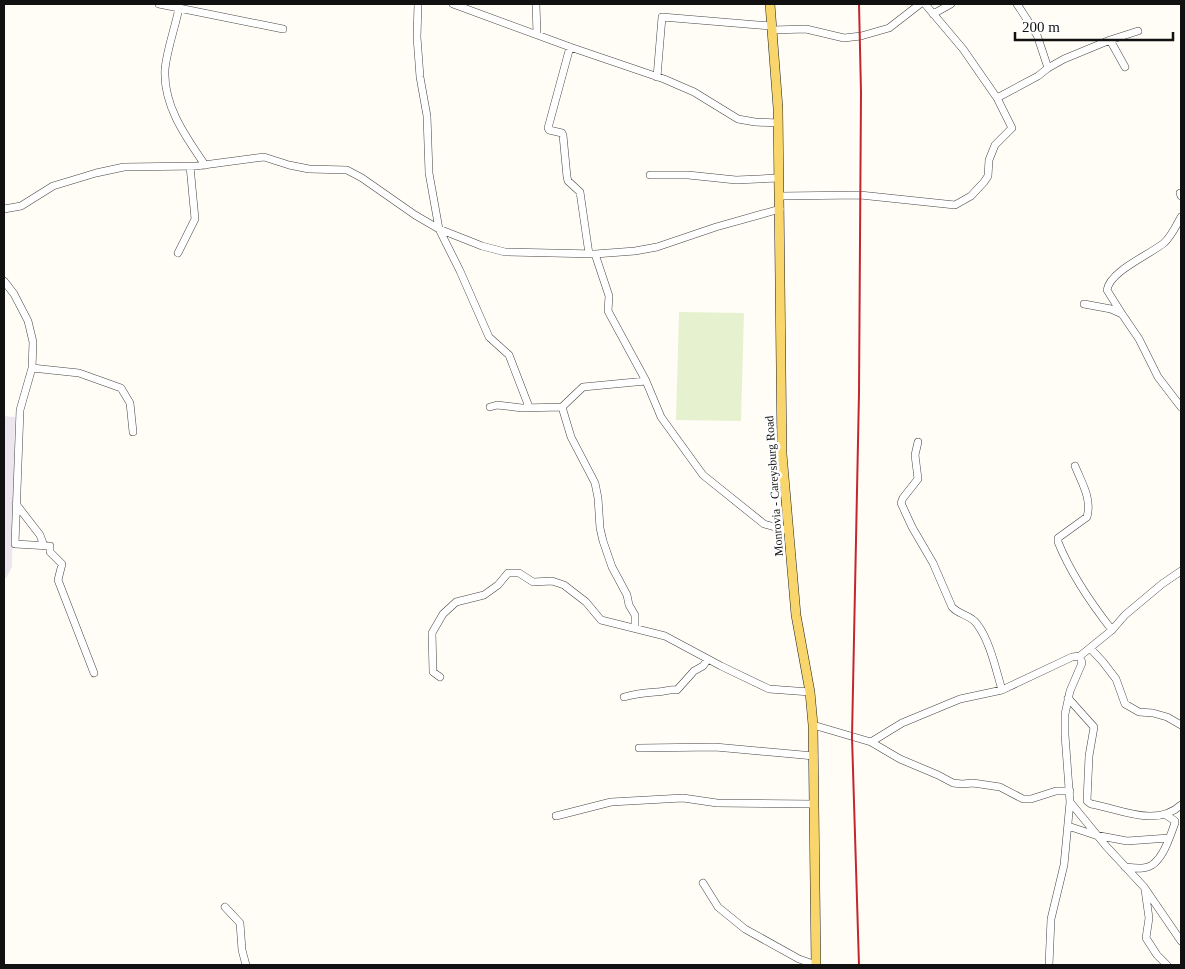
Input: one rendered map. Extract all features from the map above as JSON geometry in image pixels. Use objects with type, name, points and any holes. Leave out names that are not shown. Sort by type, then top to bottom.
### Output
[{"type":"main road","name":"Monrovia - Careysburg Road","points":[[770,4],[778,91],[782,454],[796,615],[810,692],[813,724],[816,965]]},
{"type":"street","points":[[159,4],[283,29]]},
{"type":"street","points":[[418,4],[417,37],[420,77],[427,116],[429,173],[439,229],[489,337],[509,354],[529,407]]},
{"type":"street","points":[[453,4],[538,34],[570,48],[657,77],[694,92],[738,119],[778,123]]},
{"type":"street","points":[[536,4],[538,34]]},
{"type":"street","points":[[657,77],[662,17],[772,28],[806,29],[844,38],[861,36],[889,28],[920,4]]},
{"type":"street","points":[[780,196],[860,195],[955,205],[970,196],[984,182],[988,176],[989,160],[995,145],[1012,128],[997,98],[963,49],[925,4]]},
{"type":"street","points":[[933,14],[951,4]]},
{"type":"street","points":[[1017,4],[1038,35],[1048,68]]},
{"type":"street","points":[[179,8],[166,67],[167,95],[180,127],[205,164]]},
{"type":"street","points":[[997,98],[1064,60],[1110,40],[1138,31]]},
{"type":"street","points":[[1110,40],[1125,67]]},
{"type":"street","points":[[570,48],[548,128],[563,135],[568,181],[580,192],[592,254],[609,296],[608,310],[646,381],[661,417],[703,475],[764,524],[789,531]]},
{"type":"street","points":[[4,209],[21,206],[53,186],[124,167],[190,166],[264,157],[309,169],[347,170],[439,229],[482,246],[505,252],[592,254],[635,252],[780,209]]},
{"type":"street","points":[[178,253],[195,219],[190,166]]},
{"type":"street","points":[[650,175],[688,175],[736,180],[778,178]]},
{"type":"street","points":[[1181,217],[1165,242],[1126,268],[1108,285],[1107,290],[1139,339],[1158,377],[1181,407]]},
{"type":"street","points":[[4,281],[14,294],[28,321],[33,342],[32,368],[20,410],[15,544],[50,546],[50,552],[62,564],[58,580],[94,673]]},
{"type":"street","points":[[1084,304],[1111,308],[1122,314]]},
{"type":"street","points":[[32,368],[79,373],[121,388],[130,403],[133,432]]},
{"type":"street","points":[[490,407],[497,405],[562,407],[583,387],[646,381]]},
{"type":"street","points":[[562,407],[571,437],[595,483],[603,541],[612,567],[635,615],[635,628]]},
{"type":"street","points":[[918,442],[915,455],[918,479],[903,498],[901,504],[933,563],[952,607],[965,614],[979,626],[989,649],[1002,690]]},
{"type":"street","points":[[1075,466],[1087,495],[1087,517],[1058,538],[1058,542],[1074,577],[1090,602],[1112,630]]},
{"type":"street","points":[[16,504],[40,535],[44,546]]},
{"type":"street","points":[[871,742],[902,723],[960,699],[1002,690],[1072,657],[1080,656],[1112,630],[1132,609],[1181,571]]},
{"type":"street","points":[[440,678],[434,672],[432,633],[443,614],[456,602],[484,595],[498,585],[508,573],[519,573],[534,582],[552,581],[564,585],[586,602],[601,620],[665,636],[738,675],[770,689],[810,692]]},
{"type":"street","points":[[1090,648],[1116,679],[1125,704],[1139,712],[1167,717],[1181,725]]},
{"type":"street","points":[[1049,965],[1051,919],[1064,866],[1070,802],[1065,735],[1068,698],[1082,663],[1080,656]]},
{"type":"street","points":[[624,697],[641,692],[677,690],[694,671],[703,666],[708,658]]},
{"type":"street","points":[[1068,698],[1094,727],[1087,801],[1091,804],[1147,817],[1166,815],[1181,805]]},
{"type":"street","points":[[813,724],[871,742],[900,759],[954,783],[973,783],[1000,788],[1023,799],[1031,799],[1056,791],[1070,791]]},
{"type":"street","points":[[638,748],[716,747],[814,756]]},
{"type":"street","points":[[556,816],[611,802],[683,798],[717,803],[814,804]]},
{"type":"street","points":[[1070,802],[1096,835],[1144,887],[1180,937]]},
{"type":"street","points":[[1125,867],[1139,868],[1151,866],[1162,852],[1175,821],[1166,815]]},
{"type":"street","points":[[1068,826],[1096,835],[1127,841],[1169,838]]},
{"type":"street","points":[[704,883],[718,907],[745,929],[799,959],[816,965]]},
{"type":"street","points":[[1144,887],[1149,918],[1146,938],[1167,965]]},
{"type":"street","points":[[225,906],[240,923],[242,950],[246,965]]},
{"type":"shaded area","points":[[4,416],[15,417],[12,567],[6,578],[4,577]]},
{"type":"green space","points":[[679,312],[744,313],[741,421],[676,420]]},
{"type":"railway","points":[[859,4],[861,92],[859,393],[852,737],[859,965]]}]
